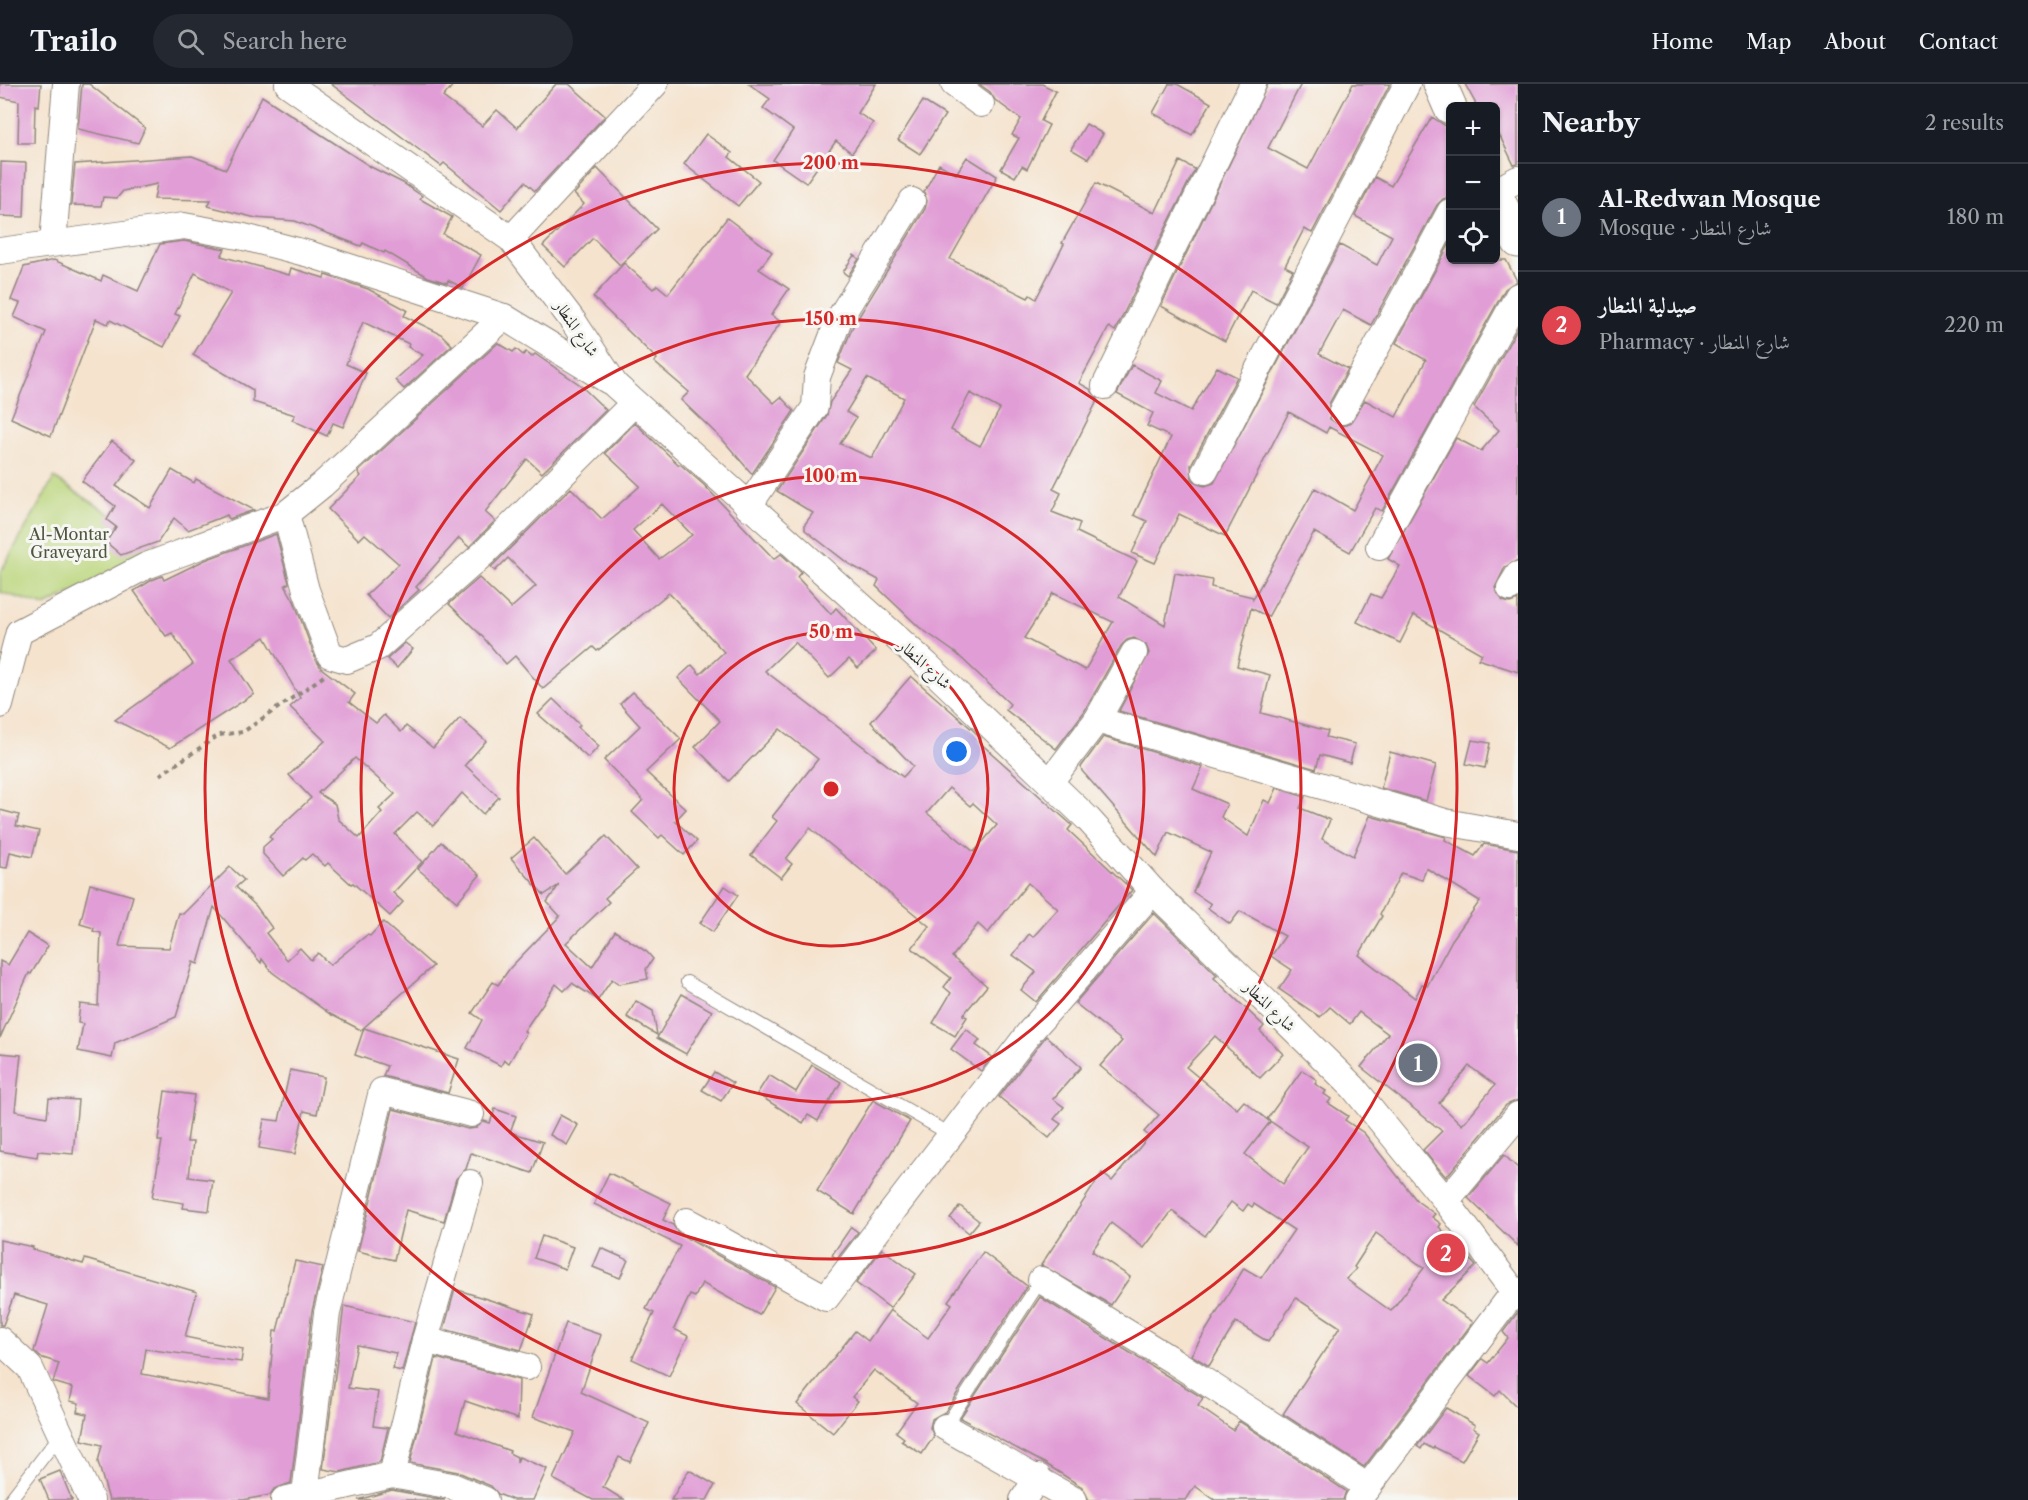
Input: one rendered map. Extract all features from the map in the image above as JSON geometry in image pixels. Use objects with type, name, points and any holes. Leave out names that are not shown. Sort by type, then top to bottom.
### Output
[{"type":"main road","points":[[1440,84],[1448,102]]},
{"type":"main road","points":[[1500,202],[1518,241]]},
{"type":"street","points":[[53,243],[66,84]]},
{"type":"street","name":"شارع المنطار","points":[[288,84],[511,239],[573,321],[615,385],[748,507],[927,665],[1089,819],[1153,891],[1353,1087],[1446,1201],[1516,1295]]},
{"type":"street","points":[[511,239],[655,84]]},
{"type":"street","points":[[954,84],[981,104]]},
{"type":"street","points":[[1105,386],[1253,84]]},
{"type":"street","points":[[1205,471],[1407,84]]},
{"type":"street","points":[[1500,190],[1518,179]]},
{"type":"street","points":[[748,507],[815,407],[817,377],[839,319],[912,201]]},
{"type":"street","points":[[1342,411],[1446,219]]},
{"type":"street","points":[[0,251],[184,226],[244,237],[309,254],[504,317],[615,385]]},
{"type":"street","points":[[1379,548],[1518,296]]},
{"type":"street","points":[[0,705],[19,632],[146,566],[286,514],[322,485],[504,317]]},
{"type":"street","points":[[286,514],[318,626],[330,655],[347,660],[378,647],[484,553],[634,403]]},
{"type":"street","points":[[1050,782],[1096,720],[1134,653]]},
{"type":"street","points":[[1096,720],[1445,822],[1518,835]]},
{"type":"street","points":[[687,1221],[826,1298],[1029,1033],[1153,891]]},
{"type":"street","points":[[471,1114],[382,1091],[327,1313],[294,1497],[392,1475],[452,1486],[485,1500]]},
{"type":"street","points":[[1446,1201],[1518,1115]]},
{"type":"street","points":[[392,1475],[425,1340],[470,1183]]},
{"type":"street","points":[[1041,1280],[1175,1362],[1363,1494],[1516,1295]]},
{"type":"street","points":[[0,1340],[30,1368],[91,1500]]},
{"type":"street","points":[[425,1340],[527,1367]]},
{"type":"street","points":[[945,1427],[1038,1477],[1074,1500]]},
{"type":"street","points":[[1023,1500],[1038,1477]]},
{"type":"lane","points":[[687,982],[951,1135]]},
{"type":"lane","points":[[945,1427],[1041,1280]]},
{"type":"lane","points":[[10,1500],[61,1434]]},
{"type":"path","points":[[160,775],[219,735],[243,732],[347,660]]},
{"type":"green space","name":"Al-Montar Graveyard","points":[[54,478],[163,548],[45,606],[0,592],[0,573]]},
{"type":"building","points":[[0,84],[41,84],[39,106],[35,105],[34,143],[18,143],[19,101],[0,97]]},
{"type":"building","points":[[82,84],[89,84],[145,128],[138,143],[78,129]]},
{"type":"building","points":[[331,84],[454,84],[443,97],[482,126],[497,110],[517,128],[556,84],[569,84],[605,116],[535,191],[525,182],[501,210],[444,163],[441,166]]},
{"type":"building","points":[[749,84],[876,84],[858,113],[873,123],[852,153],[836,141],[806,183],[773,160],[793,130],[763,108],[770,99]]},
{"type":"building","points":[[979,84],[1042,84],[1056,91],[1041,121],[1049,125],[1027,169],[1022,166],[1015,177],[1001,169],[1019,138],[1012,135],[1021,119],[995,100],[990,92]]},
{"type":"building","points":[[1169,84],[1177,84],[1211,103],[1192,135],[1153,113]]},
{"type":"building","points":[[1268,84],[1301,84],[1268,148],[1308,169],[1353,84],[1390,84],[1312,233],[1304,229],[1285,266],[1293,270],[1276,303],[1251,290],[1225,341],[1161,306]]},
{"type":"building","points":[[1465,84],[1518,84],[1518,164],[1514,165],[1500,136],[1500,102],[1475,102]]},
{"type":"building","points":[[262,96],[371,167],[403,183],[422,196],[420,199],[452,217],[443,234],[481,255],[463,288],[448,280],[447,283],[428,277],[385,251],[384,253],[363,243],[361,246],[295,221],[256,218],[208,206],[211,200],[154,199],[157,184],[123,191],[117,198],[103,197],[101,206],[71,205],[75,164],[192,156],[226,169]]},
{"type":"building","points":[[923,101],[945,115],[920,154],[898,140]]},
{"type":"building","points":[[1432,117],[1446,126],[1446,198],[1437,205],[1371,325],[1343,310],[1319,354],[1348,369],[1329,404],[1330,419],[1342,426],[1349,424],[1365,400],[1396,417],[1426,360],[1396,343],[1446,250],[1446,264],[1500,264],[1500,260],[1506,260],[1517,281],[1505,289],[1382,511],[1375,508],[1350,552],[1314,532],[1268,617],[1251,608],[1237,666],[1270,675],[1261,713],[1328,731],[1326,737],[1355,744],[1350,763],[1320,755],[1316,769],[1119,711],[1149,653],[1146,645],[1134,638],[1127,640],[1121,646],[1084,712],[1056,749],[1006,710],[1010,704],[957,654],[919,627],[876,586],[879,580],[849,564],[805,530],[805,524],[813,513],[777,491],[827,415],[830,402],[852,370],[838,363],[853,326],[925,209],[927,201],[924,192],[939,164],[956,174],[967,157],[997,176],[950,259],[1028,298],[1030,295],[1036,299],[1064,244],[1062,243],[1096,183],[1155,213],[1180,161],[1195,169],[1115,331],[1109,327],[1079,383],[1090,389],[1098,399],[1053,489],[1061,493],[1052,512],[1080,523],[1077,532],[1137,561],[1119,597],[1165,625],[1175,573],[1212,580],[1211,587],[1253,597],[1253,599],[1315,488],[1353,510],[1383,455],[1329,427],[1326,433],[1289,412],[1225,536],[1179,514],[1155,563],[1132,553],[1147,521],[1134,515],[1171,437],[1147,426],[1153,413],[1117,394],[1132,365],[1162,381],[1156,393],[1191,411],[1217,367],[1237,377],[1191,465],[1192,479],[1198,484],[1205,486],[1214,483],[1340,245],[1377,265],[1392,236],[1355,216],[1375,177],[1391,186]],"holes":[[[867,378],[904,398],[872,458],[840,444],[856,418],[846,412]],[[970,393],[1000,409],[980,446],[951,430]],[[1053,593],[1113,622],[1085,670],[1024,638]]]},
{"type":"building","points":[[1086,124],[1103,134],[1088,159],[1071,149]]},
{"type":"building","points":[[706,134],[732,153],[729,157],[759,181],[738,206],[684,164]]},
{"type":"building","points":[[1,162],[26,163],[24,217],[0,216]]},
{"type":"building","points":[[597,168],[657,229],[620,265],[593,238],[565,267],[543,246],[584,204],[574,194]]},
{"type":"building","points":[[727,218],[772,252],[759,269],[789,289],[771,315],[781,322],[745,374],[774,403],[781,397],[794,411],[752,474],[723,440],[681,400],[689,392],[654,362],[657,359],[593,297],[624,263],[653,289],[657,285],[668,294]]},
{"type":"building","points":[[184,241],[225,249],[221,256],[289,275],[291,268],[324,278],[325,275],[368,289],[407,310],[404,316],[441,334],[452,345],[404,389],[395,380],[423,355],[408,347],[409,344],[363,322],[346,364],[366,373],[343,427],[333,423],[327,436],[292,420],[295,415],[253,402],[253,390],[193,355],[231,293],[195,273],[175,314],[180,316],[164,347],[110,320],[108,324],[96,319],[51,436],[11,418],[46,332],[14,317],[20,303],[11,300],[24,267],[54,260],[101,281],[103,275],[138,291],[160,244]]},
{"type":"building","points":[[854,255],[859,259],[848,276],[843,272]]},
{"type":"building","points":[[1518,327],[1518,560],[1505,567],[1495,588],[1503,601],[1510,603],[1518,600],[1518,672],[1478,659],[1482,654],[1414,615],[1400,643],[1357,622],[1371,594],[1381,598],[1400,566],[1388,559],[1456,438],[1481,451],[1499,430],[1474,407]]},
{"type":"building","points":[[498,343],[513,352],[516,349],[523,355],[526,352],[532,357],[535,354],[579,384],[606,410],[542,473],[527,459],[485,512],[495,521],[469,547],[459,538],[416,587],[419,590],[388,618],[366,595],[399,564],[365,534],[359,540],[328,509],[361,476],[358,472]]},
{"type":"building","points":[[635,423],[679,465],[704,485],[774,559],[781,554],[801,572],[797,577],[831,614],[836,608],[876,651],[858,668],[849,659],[829,678],[795,642],[765,671],[903,777],[913,766],[871,722],[911,676],[974,731],[981,738],[978,741],[1072,825],[1068,830],[1132,890],[1036,1002],[1021,990],[1036,972],[1013,955],[1029,934],[1033,937],[1058,909],[1028,883],[988,933],[978,924],[952,957],[987,986],[963,1015],[967,1017],[955,1036],[933,1023],[951,993],[944,987],[951,978],[912,948],[929,926],[810,828],[786,859],[792,864],[781,878],[751,855],[777,821],[772,817],[818,759],[780,729],[729,781],[695,747],[720,721],[678,678],[692,665],[700,674],[724,652],[669,593],[597,651],[593,647],[543,689],[515,656],[506,664],[481,635],[449,604],[479,578],[511,608],[536,586],[508,558],[495,571],[491,567],[571,488],[602,519],[640,486],[605,453]],"holes":[[[662,504],[692,535],[659,559],[633,530]],[[949,788],[970,806],[973,803],[997,825],[974,852],[927,813]]]},
{"type":"building","points":[[112,441],[136,460],[116,486],[150,508],[172,470],[194,483],[196,479],[254,510],[229,519],[227,515],[188,530],[174,518],[158,542],[121,555],[106,542],[116,527],[107,520],[115,506],[82,481]]},
{"type":"building","points":[[276,534],[289,583],[285,585],[294,601],[316,660],[321,668],[355,694],[349,702],[376,723],[384,715],[401,732],[406,726],[433,748],[460,718],[486,741],[465,765],[499,797],[483,814],[462,793],[433,826],[417,812],[395,834],[422,862],[393,893],[403,902],[390,916],[328,863],[325,866],[312,854],[305,860],[303,858],[283,876],[263,854],[263,847],[272,839],[269,837],[311,798],[289,775],[325,741],[290,707],[300,698],[265,637],[231,659],[254,694],[170,748],[115,720],[193,664],[172,633],[166,636],[134,591],[152,580],[162,576],[164,580],[205,560]],"holes":[[[355,758],[395,794],[379,809],[382,812],[359,838],[338,819],[335,804],[318,793]]]},
{"type":"building","points":[[405,643],[413,649],[397,668],[387,659]]},
{"type":"building","points":[[633,692],[681,739],[646,772],[686,809],[675,821],[697,841],[684,855],[662,835],[659,838],[632,812],[643,800],[604,760],[640,726],[620,704]]},
{"type":"building","points":[[553,699],[599,746],[588,758],[538,714]]},
{"type":"building","points":[[1103,737],[1203,767],[1193,789],[1227,804],[1221,817],[1248,836],[1264,800],[1270,803],[1277,788],[1305,797],[1300,808],[1330,820],[1322,839],[1353,856],[1370,816],[1446,837],[1445,840],[1475,856],[1484,844],[1518,850],[1518,1100],[1506,1105],[1446,1177],[1423,1150],[1442,1131],[1361,1067],[1388,1034],[1359,1012],[1350,1024],[1330,1007],[1320,1017],[1279,989],[1292,970],[1271,956],[1285,936],[1240,911],[1230,924],[1208,908],[1211,904],[1193,892],[1211,852],[1168,832],[1157,857],[1082,771],[1081,767]],"holes":[[[1426,868],[1480,901],[1452,940],[1427,986],[1422,984],[1415,998],[1359,955],[1382,916],[1380,914],[1401,873],[1422,880]],[[1469,1066],[1495,1085],[1462,1125],[1439,1103]]]},
{"type":"building","points":[[1472,740],[1490,743],[1485,768],[1466,764]]},
{"type":"building","points":[[1390,752],[1436,765],[1426,801],[1381,788]]},
{"type":"building","points":[[0,810],[19,815],[16,826],[39,831],[32,857],[10,852],[7,868],[0,867]]},
{"type":"building","points":[[606,836],[637,869],[605,898],[609,902],[566,943],[592,967],[615,931],[647,952],[653,959],[646,969],[648,979],[619,984],[612,979],[598,1000],[572,983],[564,991],[556,984],[524,1031],[526,1033],[509,1063],[504,1060],[501,1066],[467,1048],[482,1020],[472,1013],[493,982],[498,985],[510,968],[560,916],[547,902],[559,885],[544,895],[511,858],[534,838],[565,874]]},
{"type":"building","points":[[441,842],[480,875],[457,902],[418,869]]},
{"type":"building","points":[[230,867],[244,880],[236,887],[256,906],[272,928],[266,933],[287,960],[300,948],[311,960],[318,953],[330,965],[367,935],[370,936],[383,922],[433,966],[361,1030],[330,1014],[272,972],[262,959],[261,963],[214,907],[198,964],[193,962],[176,1017],[115,1043],[112,1058],[78,1051],[83,1024],[78,1023],[80,1004],[98,1006],[101,933],[93,931],[94,928],[80,924],[90,884],[133,896],[119,946],[169,948],[179,913],[183,914]]},
{"type":"building","points":[[725,886],[738,895],[713,932],[700,923]]},
{"type":"building","points":[[1154,913],[1217,975],[1214,978],[1264,1026],[1260,1031],[1283,1054],[1260,1078],[1215,1036],[1186,1067],[1237,1109],[1244,1101],[1270,1122],[1245,1154],[1283,1184],[1308,1147],[1267,1119],[1302,1070],[1317,1080],[1315,1084],[1326,1091],[1324,1094],[1331,1099],[1328,1103],[1348,1116],[1345,1120],[1364,1133],[1417,1201],[1435,1214],[1432,1217],[1441,1224],[1439,1227],[1476,1266],[1441,1300],[1473,1322],[1364,1467],[1283,1414],[1340,1327],[1296,1298],[1268,1342],[1236,1322],[1209,1366],[1191,1355],[1244,1268],[1261,1278],[1294,1230],[1254,1204],[1252,1207],[1248,1204],[1243,1211],[1231,1202],[1205,1236],[1172,1211],[1144,1248],[1111,1223],[1092,1251],[1130,1277],[1111,1305],[1041,1265],[1102,1173],[1112,1181],[1149,1136],[1144,1132],[1159,1115],[1100,1066],[1122,1041],[1075,1003]],"holes":[[[1376,1233],[1424,1268],[1391,1311],[1346,1279],[1356,1269],[1354,1267]]]},
{"type":"building","points":[[27,933],[48,946],[31,974],[29,973],[0,1038],[0,961],[8,965]]},
{"type":"building","points":[[682,994],[712,1011],[686,1054],[657,1038]]},
{"type":"building","points":[[636,1001],[653,1011],[657,1035],[627,1017]]},
{"type":"building","points":[[364,1028],[459,1059],[448,1093],[383,1076],[387,1066],[355,1055]]},
{"type":"building","points":[[966,1029],[980,1040],[976,1045],[992,1057],[981,1071],[951,1049]]},
{"type":"building","points":[[1046,1036],[1081,1067],[1053,1099],[1064,1107],[1054,1119],[1061,1124],[1049,1138],[999,1097]]},
{"type":"building","points":[[0,1053],[21,1055],[15,1111],[47,1117],[49,1098],[78,1100],[73,1154],[38,1151],[37,1157],[0,1151]]},
{"type":"building","points":[[812,1065],[841,1082],[818,1121],[808,1115],[803,1123],[757,1094],[769,1075],[796,1092]]},
{"type":"building","points":[[290,1070],[324,1077],[317,1114],[304,1111],[295,1154],[259,1148],[264,1119],[279,1121]]},
{"type":"building","points":[[714,1072],[733,1083],[721,1101],[702,1090]]},
{"type":"building","points":[[165,1091],[194,1095],[187,1142],[193,1142],[189,1177],[213,1180],[209,1211],[183,1208],[184,1203],[152,1198],[162,1141],[158,1141]]},
{"type":"building","points":[[873,1100],[910,1121],[854,1214],[817,1191]]},
{"type":"building","points":[[393,1109],[468,1129],[476,1128],[484,1121],[490,1123],[495,1109],[516,1116],[510,1132],[543,1142],[532,1173],[471,1153],[466,1169],[456,1179],[444,1221],[406,1210],[394,1260],[358,1251]]},
{"type":"building","points":[[560,1115],[578,1125],[567,1145],[550,1135]]},
{"type":"building","points":[[1504,1155],[1518,1168],[1518,1246],[1468,1198]]},
{"type":"building","points":[[609,1173],[671,1203],[663,1220],[673,1225],[679,1234],[775,1287],[759,1315],[702,1283],[695,1297],[690,1295],[674,1329],[688,1336],[669,1376],[632,1359],[654,1313],[646,1309],[680,1246],[594,1204]]},
{"type":"building","points":[[960,1206],[979,1221],[969,1233],[950,1218]]},
{"type":"building","points":[[851,1227],[858,1232],[837,1259],[832,1255]]},
{"type":"building","points":[[542,1236],[573,1247],[565,1269],[534,1258]]},
{"type":"building","points":[[0,1240],[33,1247],[32,1249],[83,1264],[85,1259],[197,1292],[185,1337],[243,1349],[241,1362],[146,1349],[142,1374],[268,1398],[274,1331],[277,1331],[295,1261],[323,1267],[312,1311],[291,1483],[274,1489],[270,1495],[243,1500],[109,1500],[98,1462],[102,1445],[82,1440],[87,1414],[77,1412],[79,1403],[70,1401],[73,1388],[53,1382],[59,1363],[40,1357],[34,1351],[48,1305],[14,1295],[3,1325],[0,1325]]},
{"type":"building","points":[[601,1248],[628,1260],[620,1278],[593,1267]]},
{"type":"building","points":[[882,1249],[916,1274],[890,1308],[856,1283]]},
{"type":"building","points":[[983,1252],[1027,1286],[945,1412],[932,1419],[930,1428],[934,1436],[922,1454],[901,1441],[904,1438],[896,1432],[917,1403],[874,1370],[852,1397],[858,1401],[833,1433],[797,1404],[855,1331],[868,1341],[890,1310],[928,1338],[952,1304],[948,1301]]},
{"type":"building","points":[[455,1289],[534,1314],[521,1350],[444,1329]]},
{"type":"building","points":[[1040,1297],[1203,1398],[1198,1406],[1233,1430],[1239,1421],[1346,1491],[1343,1500],[1215,1500],[1195,1486],[1186,1500],[1089,1500],[1082,1487],[1046,1464],[960,1418]]},
{"type":"building","points":[[344,1306],[415,1322],[402,1371],[393,1369],[396,1353],[357,1345],[348,1388],[378,1392],[373,1426],[388,1428],[380,1462],[340,1472],[323,1469]]},
{"type":"building","points":[[1518,1312],[1518,1408],[1500,1390],[1495,1396],[1469,1376],[1482,1359],[1488,1363],[1508,1338],[1503,1332]]},
{"type":"building","points":[[566,1323],[601,1335],[581,1392],[649,1423],[630,1462],[619,1457],[603,1487],[624,1500],[593,1500],[553,1479],[575,1432],[533,1417]]},
{"type":"building","points":[[436,1358],[519,1380],[518,1419],[465,1401],[457,1431],[510,1451],[509,1453],[517,1457],[517,1463],[519,1457],[547,1469],[533,1500],[513,1500],[498,1494],[491,1486],[458,1472],[410,1463]]},
{"type":"building","points":[[1446,1408],[1475,1425],[1473,1428],[1479,1432],[1462,1461],[1434,1447],[1433,1449],[1424,1444],[1421,1449],[1417,1446]]},
{"type":"building","points":[[689,1470],[715,1485],[707,1500],[671,1500]]},
{"type":"building","points":[[60,1471],[72,1500],[49,1500],[40,1479]]},
{"type":"building","points":[[392,1490],[445,1500],[358,1500]]},
{"type":"place","name":"Al-Redwan Mosque","points":[[1418,1063]]},
{"type":"place","name":"صيدلية المنطار","points":[[1446,1253]]}]
